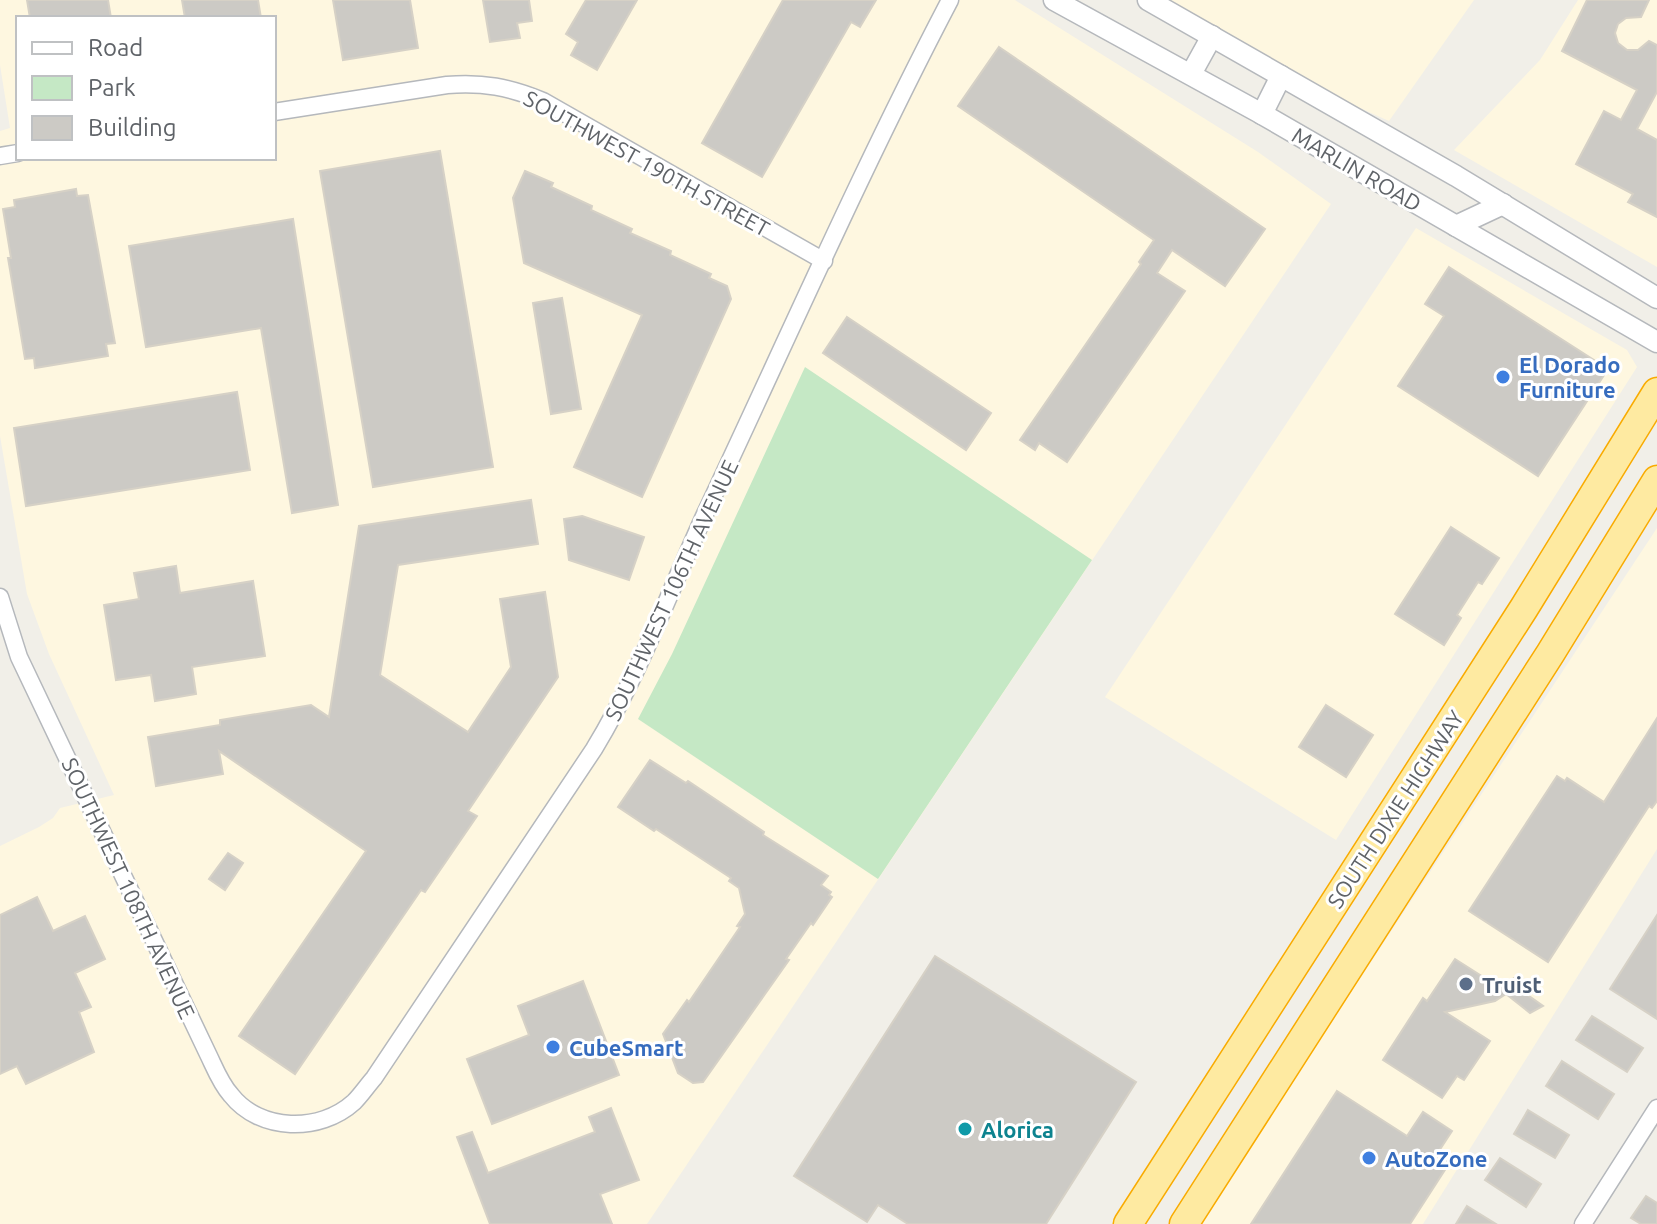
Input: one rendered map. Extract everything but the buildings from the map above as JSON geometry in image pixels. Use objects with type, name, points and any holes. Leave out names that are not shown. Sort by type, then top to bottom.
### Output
[{"type":"highway","name":"SOUTH DIXIE HIGHWAY","points":[[1128,1224],[1524,608],[1657,392]]},
{"type":"highway","name":"SOUTH DIXIE HIGHWAY","points":[[1188,1218],[1565,630],[1657,480]]},
{"type":"highway","points":[[1356,870],[1395,896]]},
{"type":"highway","points":[[1152,1185],[1188,1218]]},
{"type":"street","name":"SOUTHWEST 106TH AVENUE","points":[[309,1123],[324,1119],[352,1103],[374,1078],[617,711],[899,99],[950,0]]},
{"type":"street","name":"MARLIN ROAD","points":[[1054,0],[1262,114],[1657,342]]},
{"type":"street","name":"MARLIN ROAD","points":[[1148,0],[1503,204],[1657,298]]},
{"type":"street","points":[[1191,74],[1212,36]]},
{"type":"street","points":[[1262,114],[1281,76]]},
{"type":"street","name":"SOUTHWEST 190TH STREET","points":[[276,112],[447,85],[472,83],[499,86],[530,95],[554,107],[824,261]]},
{"type":"street","points":[[1456,226],[1503,204]]},
{"type":"street","name":"SOUTHWEST 108TH AVENUE","points":[[0,597],[19,657],[223,1084],[232,1097],[258,1117],[287,1125],[309,1123]]},
{"type":"street","points":[[1583,1224],[1657,1108]]},
{"type":"shaded area","points":[[0,0],[1015,0],[1258,152],[1331,204],[647,1224],[0,1224],[0,846],[39,827],[53,818],[60,808],[114,795],[49,654],[27,594],[0,436],[0,131],[10,128],[0,65]]},
{"type":"shaded area","points":[[1163,0],[1474,0],[1389,121],[1286,75]]},
{"type":"shaded area","points":[[1578,0],[1657,0],[1657,267],[1454,150],[1540,60]]},
{"type":"shaded area","points":[[1416,228],[1627,350],[1637,367],[1336,840],[1105,697]]},
{"type":"shaded area","points":[[1657,528],[1657,849],[1423,1224],[1198,1224]]},
{"type":"green space","points":[[805,367],[1092,560],[878,879],[638,719],[672,654]]},
{"type":"place","name":"El Dorado Furniture","points":[[1503,377]]},
{"type":"place","name":"Truist","points":[[1466,984]]},
{"type":"place","name":"CubeSmart","points":[[553,1047]]},
{"type":"place","name":"Alorica","points":[[965,1129]]},
{"type":"place","name":"AutoZone","points":[[1369,1158]]}]
